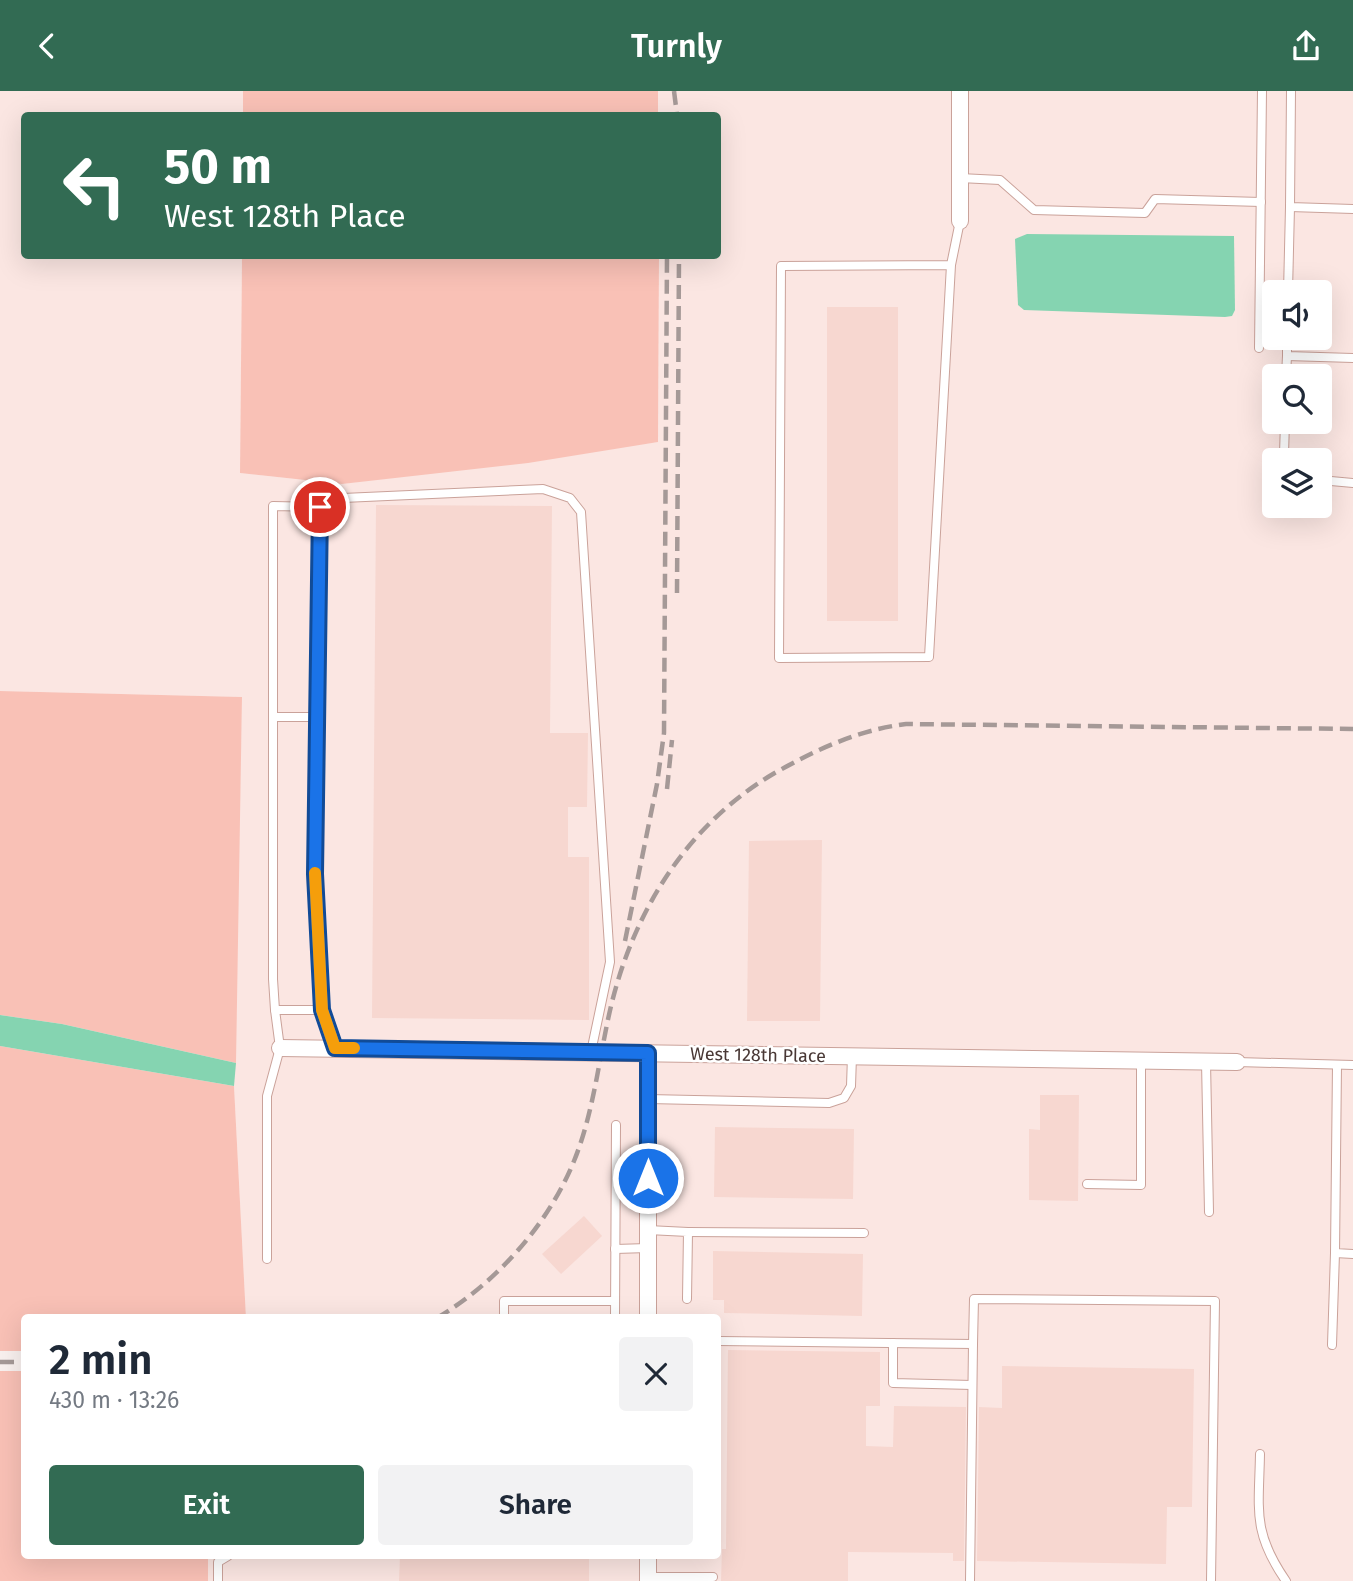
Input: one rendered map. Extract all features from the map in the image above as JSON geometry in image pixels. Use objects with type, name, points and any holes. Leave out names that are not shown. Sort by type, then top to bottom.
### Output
[{"type":"street","points":[[960,91],[960,222]]},
{"type":"street","name":"West 128th Place","points":[[280,1048],[1237,1062]]},
{"type":"street","points":[[648,1053],[648,1314]]},
{"type":"street","points":[[648,1559],[648,1579]]},
{"type":"lane","points":[[1259,348],[1262,91]]},
{"type":"lane","points":[[1288,280],[1291,91]]},
{"type":"lane","points":[[960,178],[1000,180],[1034,210],[1145,213],[1155,199],[1261,202]]},
{"type":"lane","points":[[1290,207],[1353,209]]},
{"type":"lane","points":[[951,265],[781,266],[779,658],[929,657],[951,265],[960,222]]},
{"type":"lane","points":[[1287,350],[1287,364]]},
{"type":"lane","points":[[1287,356],[1353,358]]},
{"type":"lane","points":[[1332,481],[1353,483]]},
{"type":"lane","points":[[267,1259],[267,1096],[280,1048],[272,979],[273,506],[320,507],[343,498],[543,489],[570,498],[581,512],[610,962],[591,1052]]},
{"type":"lane","points":[[320,507],[315,874],[322,1010],[335,1048]]},
{"type":"lane","points":[[274,717],[317,717]]},
{"type":"lane","points":[[275,1010],[322,1010]]},
{"type":"lane","points":[[648,1099],[828,1103],[844,1098],[851,1086],[852,1056]]},
{"type":"lane","points":[[1087,1184],[1142,1185],[1141,1061]]},
{"type":"lane","points":[[1206,1062],[1209,1212]]},
{"type":"lane","points":[[1237,1062],[1353,1065]]},
{"type":"lane","points":[[1332,1345],[1338,1065]]},
{"type":"lane","points":[[615,1314],[616,1125]]},
{"type":"lane","points":[[648,1230],[864,1233]]},
{"type":"lane","points":[[687,1299],[688,1232]]},
{"type":"lane","points":[[615,1249],[648,1248]]},
{"type":"lane","points":[[1335,1253],[1353,1254]]},
{"type":"lane","points":[[970,1581],[974,1299],[1215,1301],[1211,1581]]},
{"type":"lane","points":[[504,1314],[503,1301],[615,1301]]},
{"type":"lane","points":[[721,1341],[973,1344]]},
{"type":"lane","points":[[893,1343],[893,1383],[972,1385]]},
{"type":"lane","points":[[1260,1454],[1261,1537],[1269,1558],[1286,1581]]},
{"type":"lane","points":[[218,1581],[218,1562],[223,1559]]},
{"type":"lane","points":[[648,1579],[713,1577]]},
{"type":"shaded area","points":[[0,91],[243,91],[243,112],[21,112],[21,259],[242,259],[240,473],[342,484],[658,442],[659,259],[721,259],[721,112],[658,112],[658,91],[1353,91],[1353,1581],[208,1581],[208,1559],[721,1559],[721,1314],[246,1314],[234,1086],[242,697],[0,691]]},
{"type":"shaded area","points":[[243,91],[658,91],[658,112],[243,112]]},
{"type":"shaded area","points":[[1027,234],[1234,236],[1235,310],[1232,316],[1225,317],[1024,310],[1018,305],[1015,239]]},
{"type":"shaded area","points":[[242,259],[659,259],[658,442],[528,463],[342,484],[240,473]]},
{"type":"shaded area","points":[[0,691],[242,697],[236,1063],[62,1024],[0,1015]]},
{"type":"shaded area","points":[[0,1015],[62,1024],[236,1063],[234,1086],[0,1046]]},
{"type":"shaded area","points":[[0,1046],[234,1086],[246,1314],[21,1314],[21,1351],[0,1351]]},
{"type":"shaded area","points":[[0,1371],[21,1371],[21,1559],[208,1559],[208,1581],[0,1581]]},
{"type":"building","points":[[827,307],[898,307],[898,621],[827,621]]},
{"type":"building","points":[[376,505],[552,506],[550,733],[588,733],[587,807],[568,807],[568,857],[589,857],[589,1020],[372,1018]]},
{"type":"building","points":[[822,840],[820,1021],[747,1021],[749,841]]},
{"type":"building","points":[[1040,1095],[1079,1095],[1078,1201],[1029,1200],[1029,1129],[1040,1130]]},
{"type":"building","points":[[715,1127],[854,1129],[853,1199],[714,1197]]},
{"type":"building","points":[[584,1216],[602,1236],[561,1274],[542,1254]]},
{"type":"building","points":[[713,1251],[863,1254],[862,1316],[724,1313],[724,1300],[713,1300]]},
{"type":"building","points":[[728,1350],[880,1352],[880,1406],[866,1406],[866,1446],[893,1447],[894,1406],[966,1407],[964,1561],[953,1561],[953,1553],[848,1552],[848,1581],[721,1581],[722,1549],[726,1549]]},
{"type":"building","points":[[1002,1366],[1194,1369],[1192,1507],[1167,1507],[1166,1564],[977,1561],[979,1407],[1002,1408]]},
{"type":"building","points":[[400,1559],[589,1559],[589,1581],[399,1581]]},
{"type":"railway","points":[[674,91],[677,112]]},
{"type":"railway","points":[[625,941],[657,784],[664,733],[667,259]]},
{"type":"railway","points":[[677,593],[679,259]]},
{"type":"railway","points":[[443,1314],[480,1288],[518,1250],[535,1230],[563,1185],[581,1142],[621,971],[634,937],[668,873],[715,818],[773,774],[837,742],[906,724],[1353,729]]},
{"type":"railway","points":[[667,789],[672,740]]},
{"type":"railway","points":[[0,1362],[21,1362]]},
{"type":"slow traffic","points":[[315,873],[322,1010],[335,1048],[354,1048]]},
{"type":"route","points":[[320,507],[315,874],[322,1010],[335,1048],[648,1053],[648,1178]]}]
